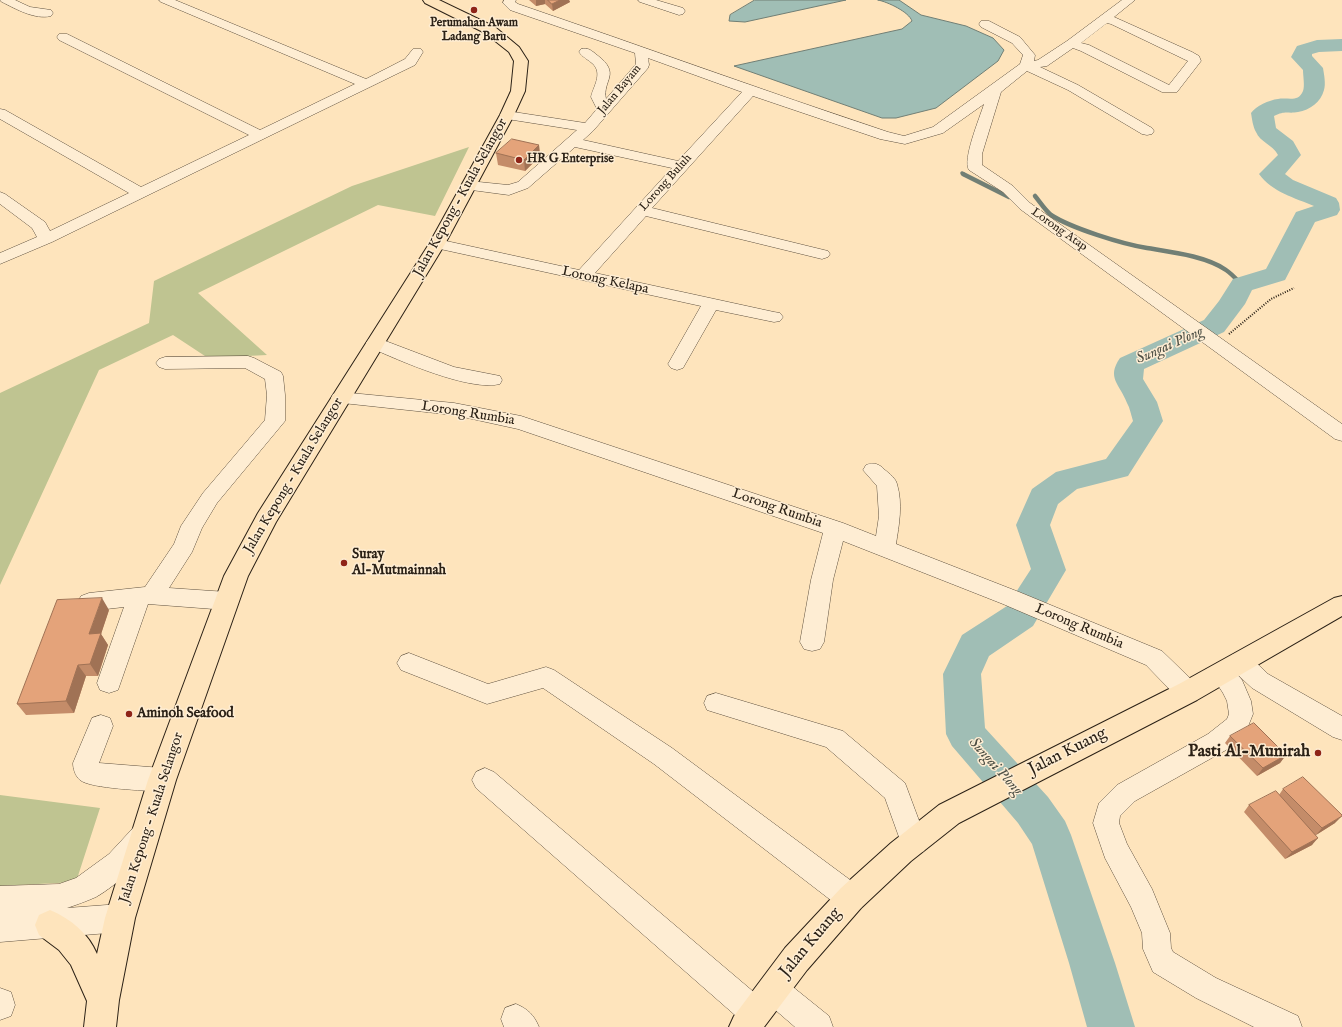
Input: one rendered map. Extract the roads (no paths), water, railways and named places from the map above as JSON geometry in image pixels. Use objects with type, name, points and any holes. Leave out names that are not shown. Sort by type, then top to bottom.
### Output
[{"type":"main road","name":"Jalan Kepong - Kuala Selangor","points":[[101,1013],[120,918],[162,780],[236,576],[266,519],[437,244],[470,186],[518,91],[521,61],[514,50],[490,30],[431,0]]},
{"type":"main road","name":"Jalan Kuang","points":[[750,1020],[824,926],[851,898],[914,842],[950,814],[1188,692],[1342,605]]},
{"type":"main road","points":[[50,925],[70,939],[82,954],[101,1013]]},
{"type":"street","points":[[6,0],[28,10],[47,13]]},
{"type":"street","points":[[165,0],[365,83]]},
{"type":"street","name":"Jalan Bayam","points":[[470,186],[500,190],[516,188],[523,185],[588,128],[643,65],[642,51],[514,7],[510,0]]},
{"type":"street","points":[[642,51],[751,92],[885,136],[904,140],[938,130],[1026,66],[1042,63],[1071,44],[1129,0]]},
{"type":"street","points":[[652,1],[679,11]]},
{"type":"street","points":[[1071,44],[1085,48],[1167,89],[1172,89],[1195,61],[1187,55],[1115,21],[1104,18]]},
{"type":"street","points":[[985,24],[1016,40],[1029,55],[1026,66]]},
{"type":"street","points":[[63,37],[260,135]]},
{"type":"street","points":[[0,259],[46,239],[410,62],[417,52]]},
{"type":"street","points":[[585,52],[602,67],[604,75],[598,94],[599,102],[604,108]]},
{"type":"street","points":[[1026,66],[1050,75],[1094,99],[1147,131]]},
{"type":"street","name":"Lorong Atap","points":[[995,90],[975,154],[974,167],[1008,189],[1025,206],[1342,434]]},
{"type":"street","name":"Lorong Buluh","points":[[582,276],[751,92]]},
{"type":"street","points":[[0,113],[140,193]]},
{"type":"street","points":[[507,115],[588,128]]},
{"type":"street","points":[[573,142],[682,166]]},
{"type":"street","points":[[0,197],[39,225],[46,239]]},
{"type":"street","points":[[641,210],[822,254]]},
{"type":"street","name":"Lorong Kelapa","points":[[437,244],[774,317]]},
{"type":"street","points":[[677,364],[711,304]]},
{"type":"street","points":[[375,343],[428,365],[472,379],[493,380]]},
{"type":"street","points":[[109,683],[145,596],[160,584],[184,546],[192,526],[210,498],[274,421],[276,395],[274,376],[248,362],[165,363]]},
{"type":"street","points":[[454,409],[472,379]]},
{"type":"street","name":"Lorong Rumbia","points":[[340,398],[454,409],[521,422],[835,529],[1011,598],[1154,658],[1188,692]]},
{"type":"street","points":[[873,470],[887,484],[890,516],[884,548]]},
{"type":"street","points":[[812,642],[822,580],[835,529]]},
{"type":"street","points":[[89,602],[145,596],[228,601]]},
{"type":"street","points":[[409,663],[487,694],[546,677],[720,797],[851,898]]},
{"type":"street","points":[[1231,667],[1260,681],[1342,729]]},
{"type":"street","points":[[1231,667],[1233,687],[1239,701],[1241,714],[1236,726],[1217,742],[1126,793],[1108,812],[1106,824],[1116,849],[1142,899],[1156,933],[1157,949],[1163,962],[1206,988],[1287,1027]]},
{"type":"street","points":[[716,703],[834,739],[896,791],[914,842]]},
{"type":"street","points":[[101,726],[86,763],[85,768],[88,772],[93,774],[162,780]]},
{"type":"street","points":[[485,780],[750,1020]]},
{"type":"street","points":[[0,900],[59,898],[86,887],[119,863],[146,833]]},
{"type":"street","points":[[0,928],[120,918]]},
{"type":"street","points":[[773,989],[818,1027]]},
{"type":"water","points":[[755,0],[846,0],[745,22],[729,21],[730,15]]},
{"type":"water","points":[[878,0],[899,0],[921,15],[966,26],[993,38],[1004,50],[998,61],[936,108],[896,118],[882,118],[734,66],[902,29],[912,21],[907,14],[898,8]]},
{"type":"waterway","name":"Sungai Plong","points":[[1111,1027],[1092,963],[1050,835],[1033,810],[966,734],[962,674],[975,646],[1020,616],[1049,570],[1033,525],[1044,497],[1067,480],[1117,468],[1148,421],[1142,402],[1128,379],[1130,364],[1214,326],[1231,304],[1242,285],[1276,274],[1305,217],[1328,210],[1327,203],[1285,185],[1271,174],[1282,165],[1290,155],[1285,146],[1266,131],[1262,113],[1279,105],[1297,106],[1307,101],[1314,90],[1313,68],[1301,57],[1304,50],[1317,46],[1342,45]]},
{"type":"waterway","points":[[965,175],[1009,197],[1014,197]]},
{"type":"waterway","points":[[1035,196],[1051,215],[1071,225],[1124,243],[1188,255],[1209,261],[1226,270],[1242,285]]},
{"type":"place","name":"Perumahan Awam Ladang Baru","points":[[474,10]]},
{"type":"place","name":"HR G Enterprise","points":[[519,160]]},
{"type":"place","name":"Suray Al-Mutmainnah","points":[[344,563]]},
{"type":"place","name":"Aminoh Seafood","points":[[129,714]]},
{"type":"place","name":"Pasti Al-Munirah","points":[[1318,753]]}]
